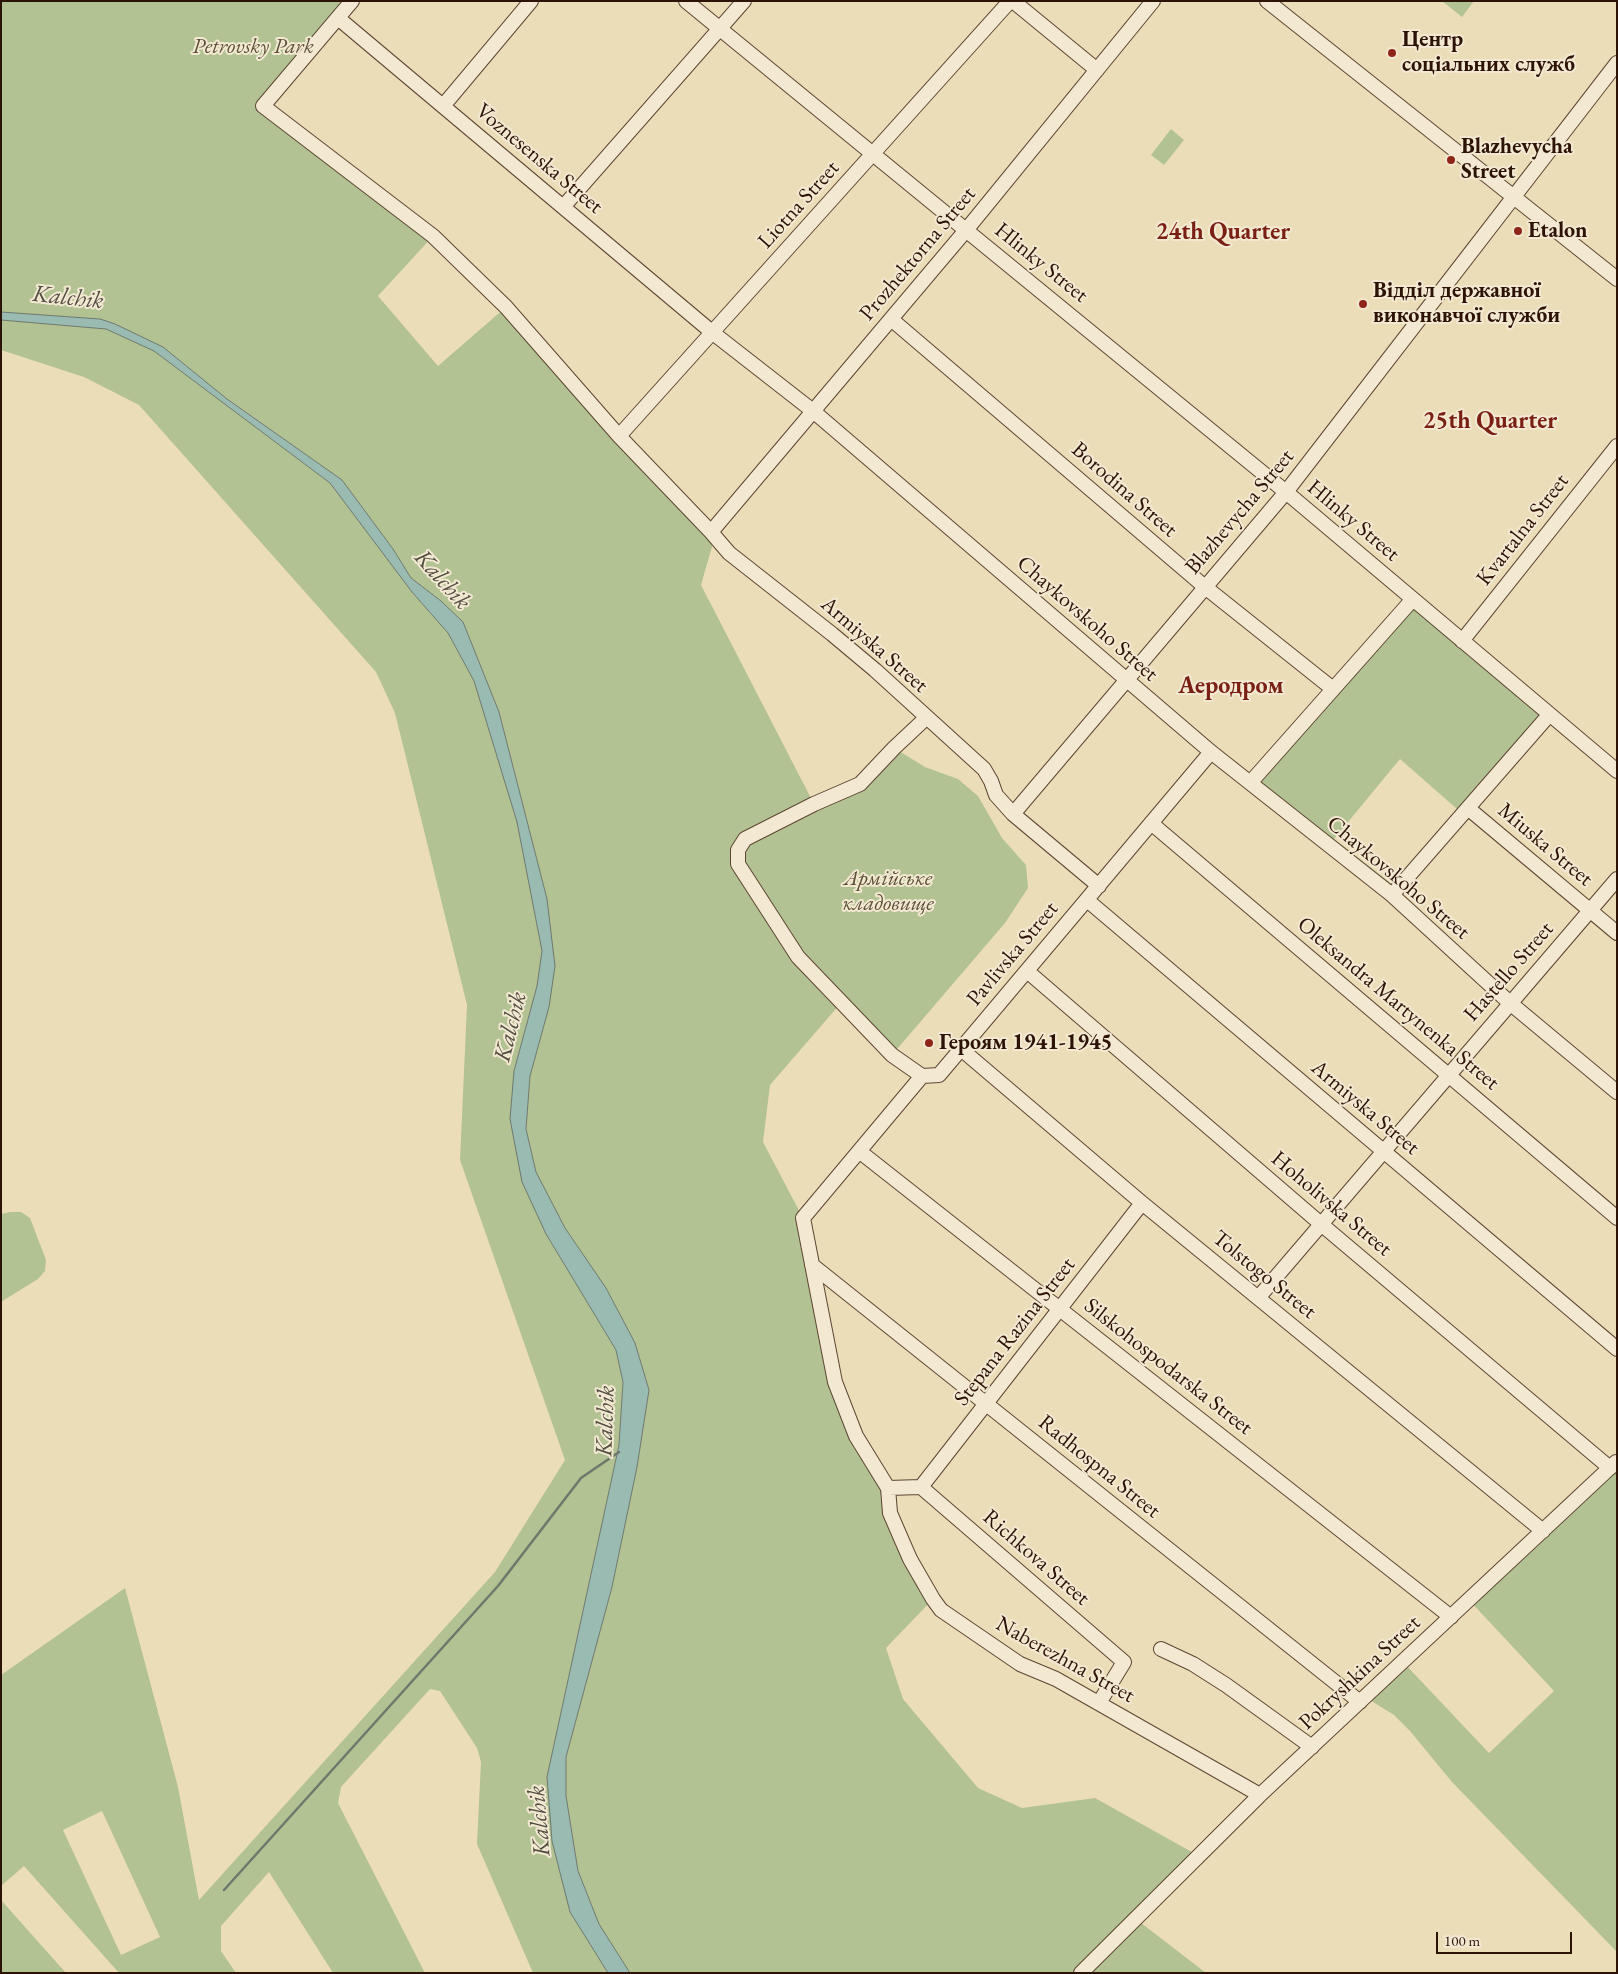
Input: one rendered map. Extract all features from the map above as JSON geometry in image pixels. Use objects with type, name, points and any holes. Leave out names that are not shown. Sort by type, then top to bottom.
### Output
[{"type":"street","points":[[352,1],[263,106],[433,236],[506,307],[619,436]]},
{"type":"street","points":[[442,106],[531,1]]},
{"type":"street","name":"Hlinky Street","points":[[686,1],[1286,492],[1617,772]]},
{"type":"street","points":[[563,207],[744,1]]},
{"type":"street","points":[[1011,1],[1097,70]]},
{"type":"street","name":"Liotna Street","points":[[619,436],[1011,1]]},
{"type":"street","name":"Prozhektorna Street","points":[[711,532],[967,230],[1154,1]]},
{"type":"street","points":[[1268,1],[1617,279]]},
{"type":"street","name":"Voznesenska Street","points":[[338,18],[713,333]]},
{"type":"street","name":"Blazhevycha Street","points":[[1014,814],[1286,492],[1617,63]]},
{"type":"street","name":"Borodina Street","points":[[892,319],[1205,587],[1333,689]]},
{"type":"street","name":"Chaykovskoho Street","points":[[713,333],[813,411],[1211,752],[1392,896],[1510,1003],[1617,1092]]},
{"type":"street","name":"Armiyska Street","points":[[619,436],[729,553],[875,670],[984,769],[996,796],[1014,814],[1099,886]]},
{"type":"street","name":"Kvartalna Street","points":[[1462,641],[1617,446]]},
{"type":"street","points":[[1250,783],[1412,599]]},
{"type":"street","name":"Miuska Street","points":[[1392,896],[1550,715]]},
{"type":"street","points":[[812,1265],[803,1218],[922,1076],[892,1055],[798,957],[738,864],[738,850],[745,839],[814,804],[860,784],[926,718]]},
{"type":"street","name":"Pavlivska Street","points":[[922,1076],[939,1075],[1211,752]]},
{"type":"street","name":"Miuska Street","points":[[1468,809],[1617,933]]},
{"type":"street","name":"Oleksandra Martynenka Street","points":[[1151,823],[1617,1218]]},
{"type":"street","name":"Hastello Street","points":[[1258,1298],[1617,879]]},
{"type":"street","name":"Armiyska Street","points":[[1087,900],[1617,1349]]},
{"type":"street","name":"Hoholivska Street","points":[[1027,971],[1322,1224],[1613,1465]]},
{"type":"street","name":"Tolstogo Street","points":[[961,1049],[1142,1203],[1543,1531]]},
{"type":"street","name":"Silskohospodarska Street","points":[[859,1151],[1451,1617]]},
{"type":"street","name":"Stepana Razina Street","points":[[920,1487],[1142,1203]]},
{"type":"street","name":"Radhospna Street","points":[[812,1265],[1360,1702]]},
{"type":"street","name":"Naberezhna Street","points":[[812,1265],[835,1382],[856,1436],[888,1488],[890,1513],[910,1559],[941,1610],[1020,1664],[1056,1679],[1260,1795]]},
{"type":"street","name":"Pokryshkina Street","points":[[1081,1973],[1260,1795],[1613,1465]]},
{"type":"street","points":[[888,1488],[920,1487]]},
{"type":"street","name":"Richkova Street","points":[[920,1487],[1124,1662],[1099,1703]]},
{"type":"street","points":[[1160,1649],[1193,1664],[1226,1685],[1312,1747]]},
{"type":"green space","points":[[1,1],[351,1],[263,106],[433,236],[378,296],[438,366],[506,307],[715,536],[701,585],[814,804],[860,784],[894,748],[925,767],[958,779],[978,796],[1002,838],[1026,865],[1028,888],[1005,923],[892,1055],[841,1003],[770,1085],[763,1142],[803,1218],[835,1382],[888,1488],[890,1513],[933,1599],[886,1648],[903,1699],[978,1788],[1022,1808],[1095,1798],[1199,1856],[1136,1919],[1206,1973],[630,1973],[599,1924],[578,1871],[566,1796],[566,1757],[612,1587],[637,1467],[649,1390],[635,1343],[606,1288],[565,1228],[536,1172],[526,1129],[530,1076],[549,1007],[547,899],[499,712],[463,622],[441,601],[411,578],[393,549],[342,480],[227,399],[163,347],[115,324],[100,319],[1,312]]},
{"type":"green space","points":[[1442,1],[1474,1],[1462,17]]},
{"type":"green space","points":[[1171,129],[1184,140],[1164,165],[1151,155]]},
{"type":"green space","points":[[1,320],[106,329],[154,351],[330,483],[412,592],[448,633],[474,681],[517,822],[542,951],[537,986],[514,1071],[546,1234],[616,1350],[623,1382],[619,1445],[547,1777],[570,1912],[608,1973],[533,1973],[477,1844],[481,1762],[477,1748],[440,1691],[430,1689],[341,1787],[338,1803],[425,1973],[333,1973],[269,1872],[221,1926],[221,1951],[236,1973],[119,1973],[24,1866],[1,1886],[1,1675],[125,1588],[178,1787],[199,1900],[495,1572],[565,1460],[460,1160],[467,1005],[395,713],[376,672],[139,405],[84,377],[1,350]],"holes":[[[102,1811],[160,1937],[121,1955],[63,1830]]]},
{"type":"green space","points":[[1413,602],[1546,715],[1393,892],[1254,783]],"holes":[[[1400,759],[1457,809],[1392,884],[1334,839]]]},
{"type":"green space","points":[[21,1212],[30,1218],[46,1260],[45,1271],[38,1279],[1,1302],[1,1214]]},
{"type":"green space","points":[[1617,1462],[1617,1952],[1452,1782],[1410,1731],[1394,1715],[1365,1697],[1403,1662],[1489,1753],[1554,1691],[1469,1600]]},
{"type":"green space","points":[[1,1900],[66,1973],[1,1973]]},
{"type":"water","points":[[1,312],[100,319],[115,324],[163,347],[227,399],[342,480],[393,549],[411,578],[441,601],[463,622],[499,712],[547,899],[555,966],[549,1007],[530,1076],[526,1129],[536,1172],[565,1228],[606,1288],[635,1343],[649,1390],[637,1467],[612,1587],[566,1757],[566,1796],[578,1871],[599,1924],[630,1973],[608,1973],[570,1912],[552,1841],[547,1777],[619,1445],[623,1382],[616,1350],[546,1234],[522,1182],[510,1119],[514,1071],[537,986],[542,951],[517,822],[474,681],[448,633],[412,592],[330,483],[154,351],[106,329],[1,320]]},
{"type":"waterway","name":"Kalchik","points":[[224,1890],[498,1586],[581,1478],[619,1452]]},
{"type":"place","name":"Центр соціальних служб","points":[[1392,53]]},
{"type":"place","name":"Blazhevycha Street","points":[[1451,160]]},
{"type":"place","name":"Etalon","points":[[1518,231]]},
{"type":"place","name":"Відділ державної виконавчої служби","points":[[1363,304]]},
{"type":"place","name":"Героям 1941-1945","points":[[929,1043]]},
{"type":"district","name":"24th Quarter","points":[[1223,232]]},
{"type":"district","name":"25th Quarter","points":[[1490,421]]},
{"type":"district","name":"Аеродром","points":[[1231,686]]},
{"type":"park label","name":"Petrovsky Park","points":[[253,47]]},
{"type":"park label","name":"Армійське кладовище","points":[[888,892]]}]
